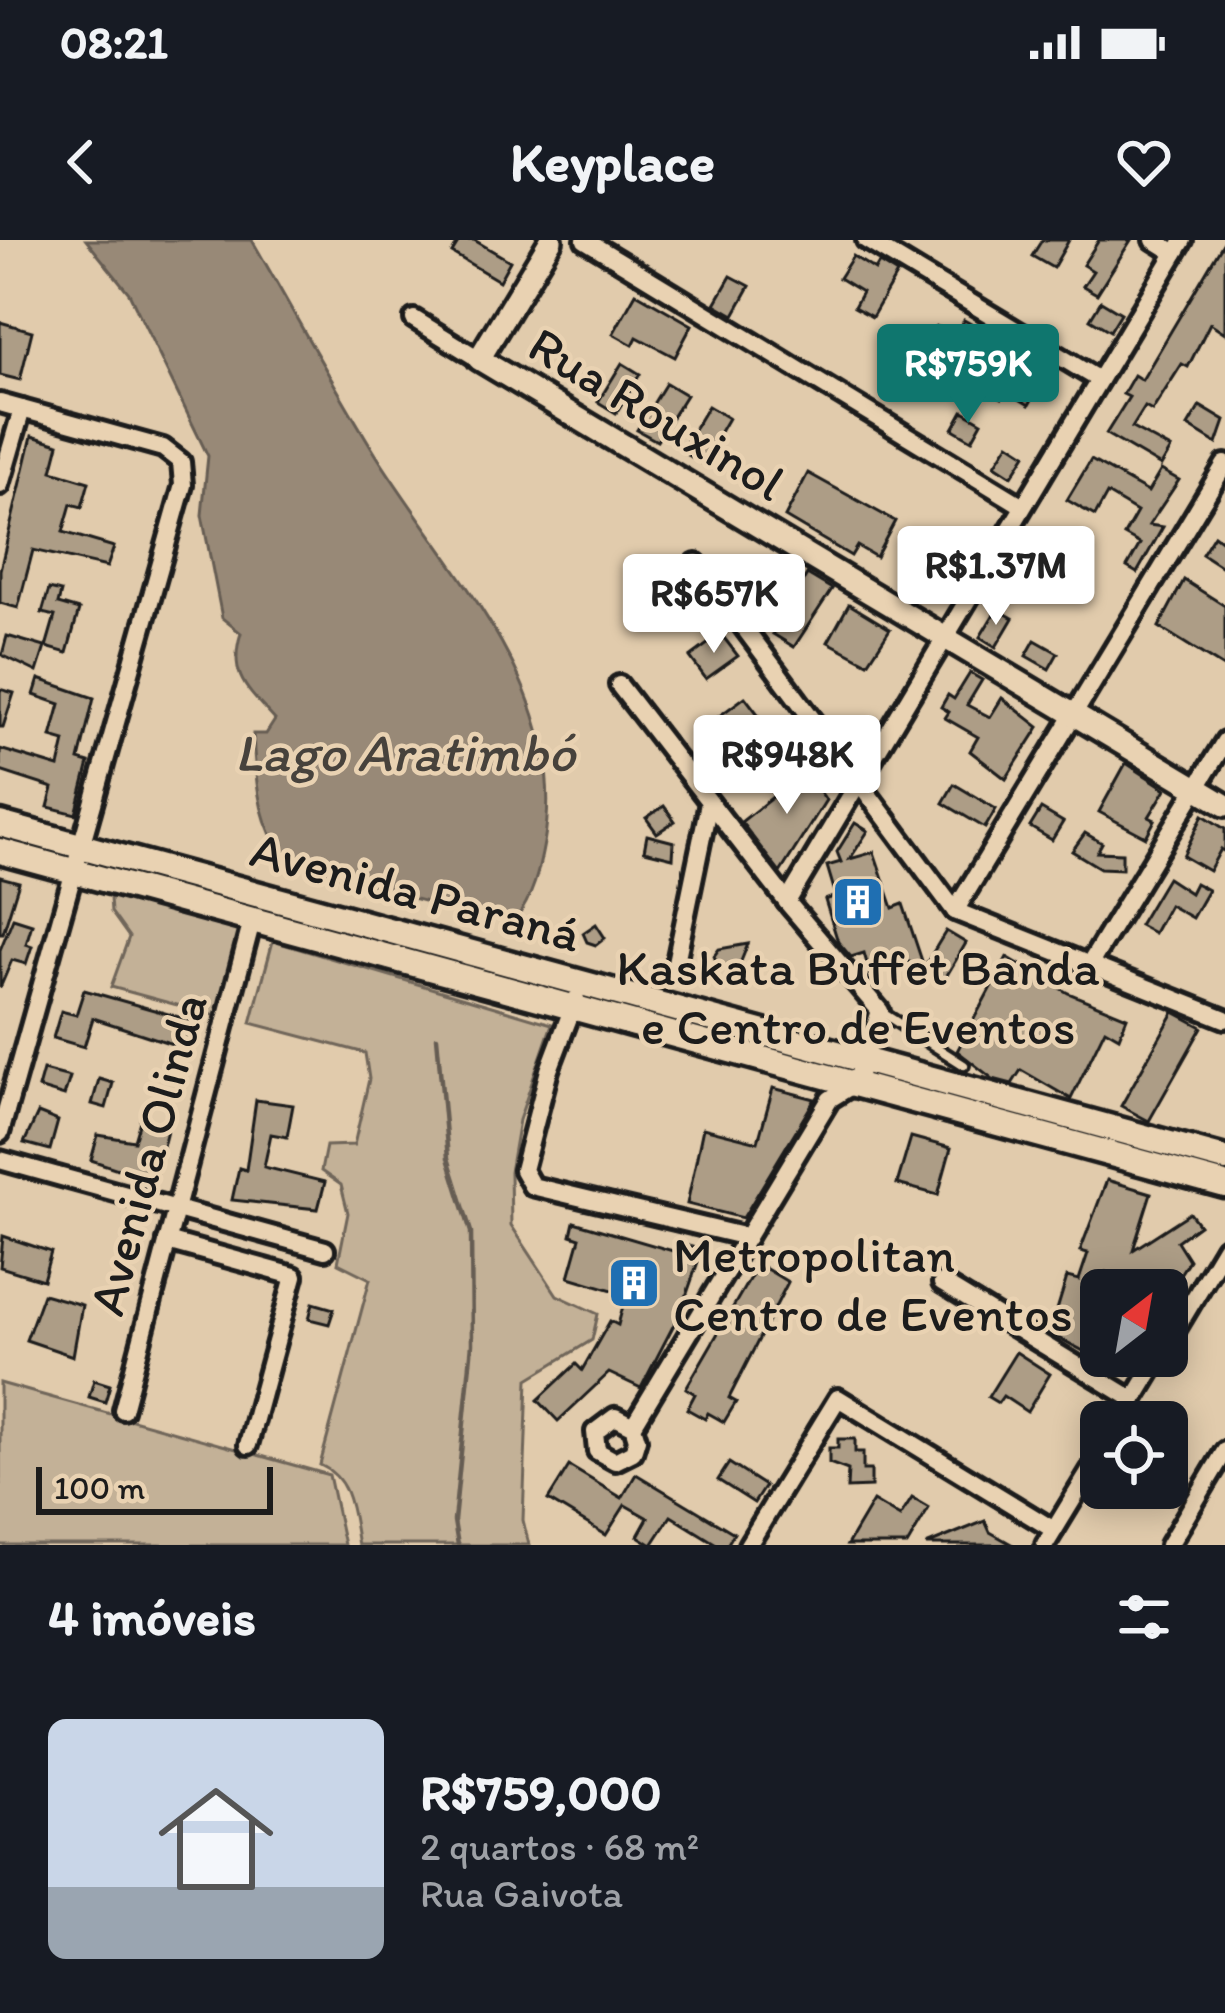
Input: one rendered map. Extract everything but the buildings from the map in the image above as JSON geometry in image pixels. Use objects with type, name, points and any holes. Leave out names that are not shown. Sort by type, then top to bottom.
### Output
[{"type":"main road","name":"Avenida Paraná","points":[[0,824],[77,859],[252,920],[573,1007],[1225,1160]]},
{"type":"main road","name":"Avenida Paraná","points":[[0,851],[77,859],[581,982],[1225,1185]]},
{"type":"street","points":[[479,359],[551,240]]},
{"type":"street","points":[[585,240],[1022,506]]},
{"type":"street","points":[[866,240],[1099,380]]},
{"type":"street","points":[[787,902],[1179,246],[1154,240]]},
{"type":"street","name":"Rua Rouxinol","points":[[414,319],[1225,806]]},
{"type":"street","points":[[0,403],[163,448],[181,462],[183,485],[0,1133]]},
{"type":"street","points":[[0,484],[22,409]]},
{"type":"street","points":[[956,911],[1225,464]]},
{"type":"street","points":[[696,563],[956,911],[1225,1019]]},
{"type":"street","points":[[620,685],[787,902],[880,1011],[861,1072],[830,1099],[633,1426]]},
{"type":"street","points":[[1088,967],[1225,741]]},
{"type":"street","points":[[674,972],[709,802]]},
{"type":"street","name":"Avenida Olinda","points":[[123,1410],[252,920]]},
{"type":"street","points":[[581,982],[549,1070],[524,1170],[526,1179],[532,1186],[747,1237]]},
{"type":"street","points":[[0,1160],[325,1250]]},
{"type":"street","points":[[167,1241],[294,1276],[248,1445]]},
{"type":"street","points":[[1188,1309],[1225,1246]]},
{"type":"street","points":[[942,1283],[1134,1400],[1148,1377]]},
{"type":"street","points":[[748,1545],[838,1398],[1049,1538],[1080,1488]]},
{"type":"street","points":[[1169,1545],[1225,1451]]},
{"type":"lane","points":[[880,1011],[964,1065]]},
{"type":"shaded area","points":[[91,859],[658,1017],[656,1022],[93,866]]},
{"type":"shaded area","points":[[120,892],[242,927],[217,1016],[111,987],[129,937],[111,912],[110,898]]},
{"type":"shaded area","points":[[273,941],[552,1024],[519,1120],[510,1172],[511,1225],[557,1295],[598,1314],[592,1340],[528,1379],[523,1520],[529,1545],[358,1545],[345,1488],[320,1465],[370,1279],[338,1263],[348,1213],[341,1185],[321,1171],[326,1146],[354,1145],[369,1079],[365,1053],[251,1023]]},
{"type":"shaded area","points":[[0,1383],[329,1475],[344,1545],[0,1545]]},
{"type":"water","name":"Lago Aratimbó","points":[[86,240],[252,240],[375,453],[468,588],[522,684],[539,734],[548,787],[540,863],[516,919],[350,880],[290,855],[276,844],[261,805],[253,734],[266,734],[275,720],[243,681],[237,660],[241,633],[222,618],[202,515],[208,456],[129,293]]},
{"type":"waterway","points":[[437,1037],[448,1158],[471,1232],[472,1344],[454,1521],[458,1545]]},
{"type":"place","name":"Kaskata Buffet Banda e Centro de Eventos","points":[[858,902]]},
{"type":"place","name":"Metropolitan Centro de Eventos","points":[[634,1283]]}]
